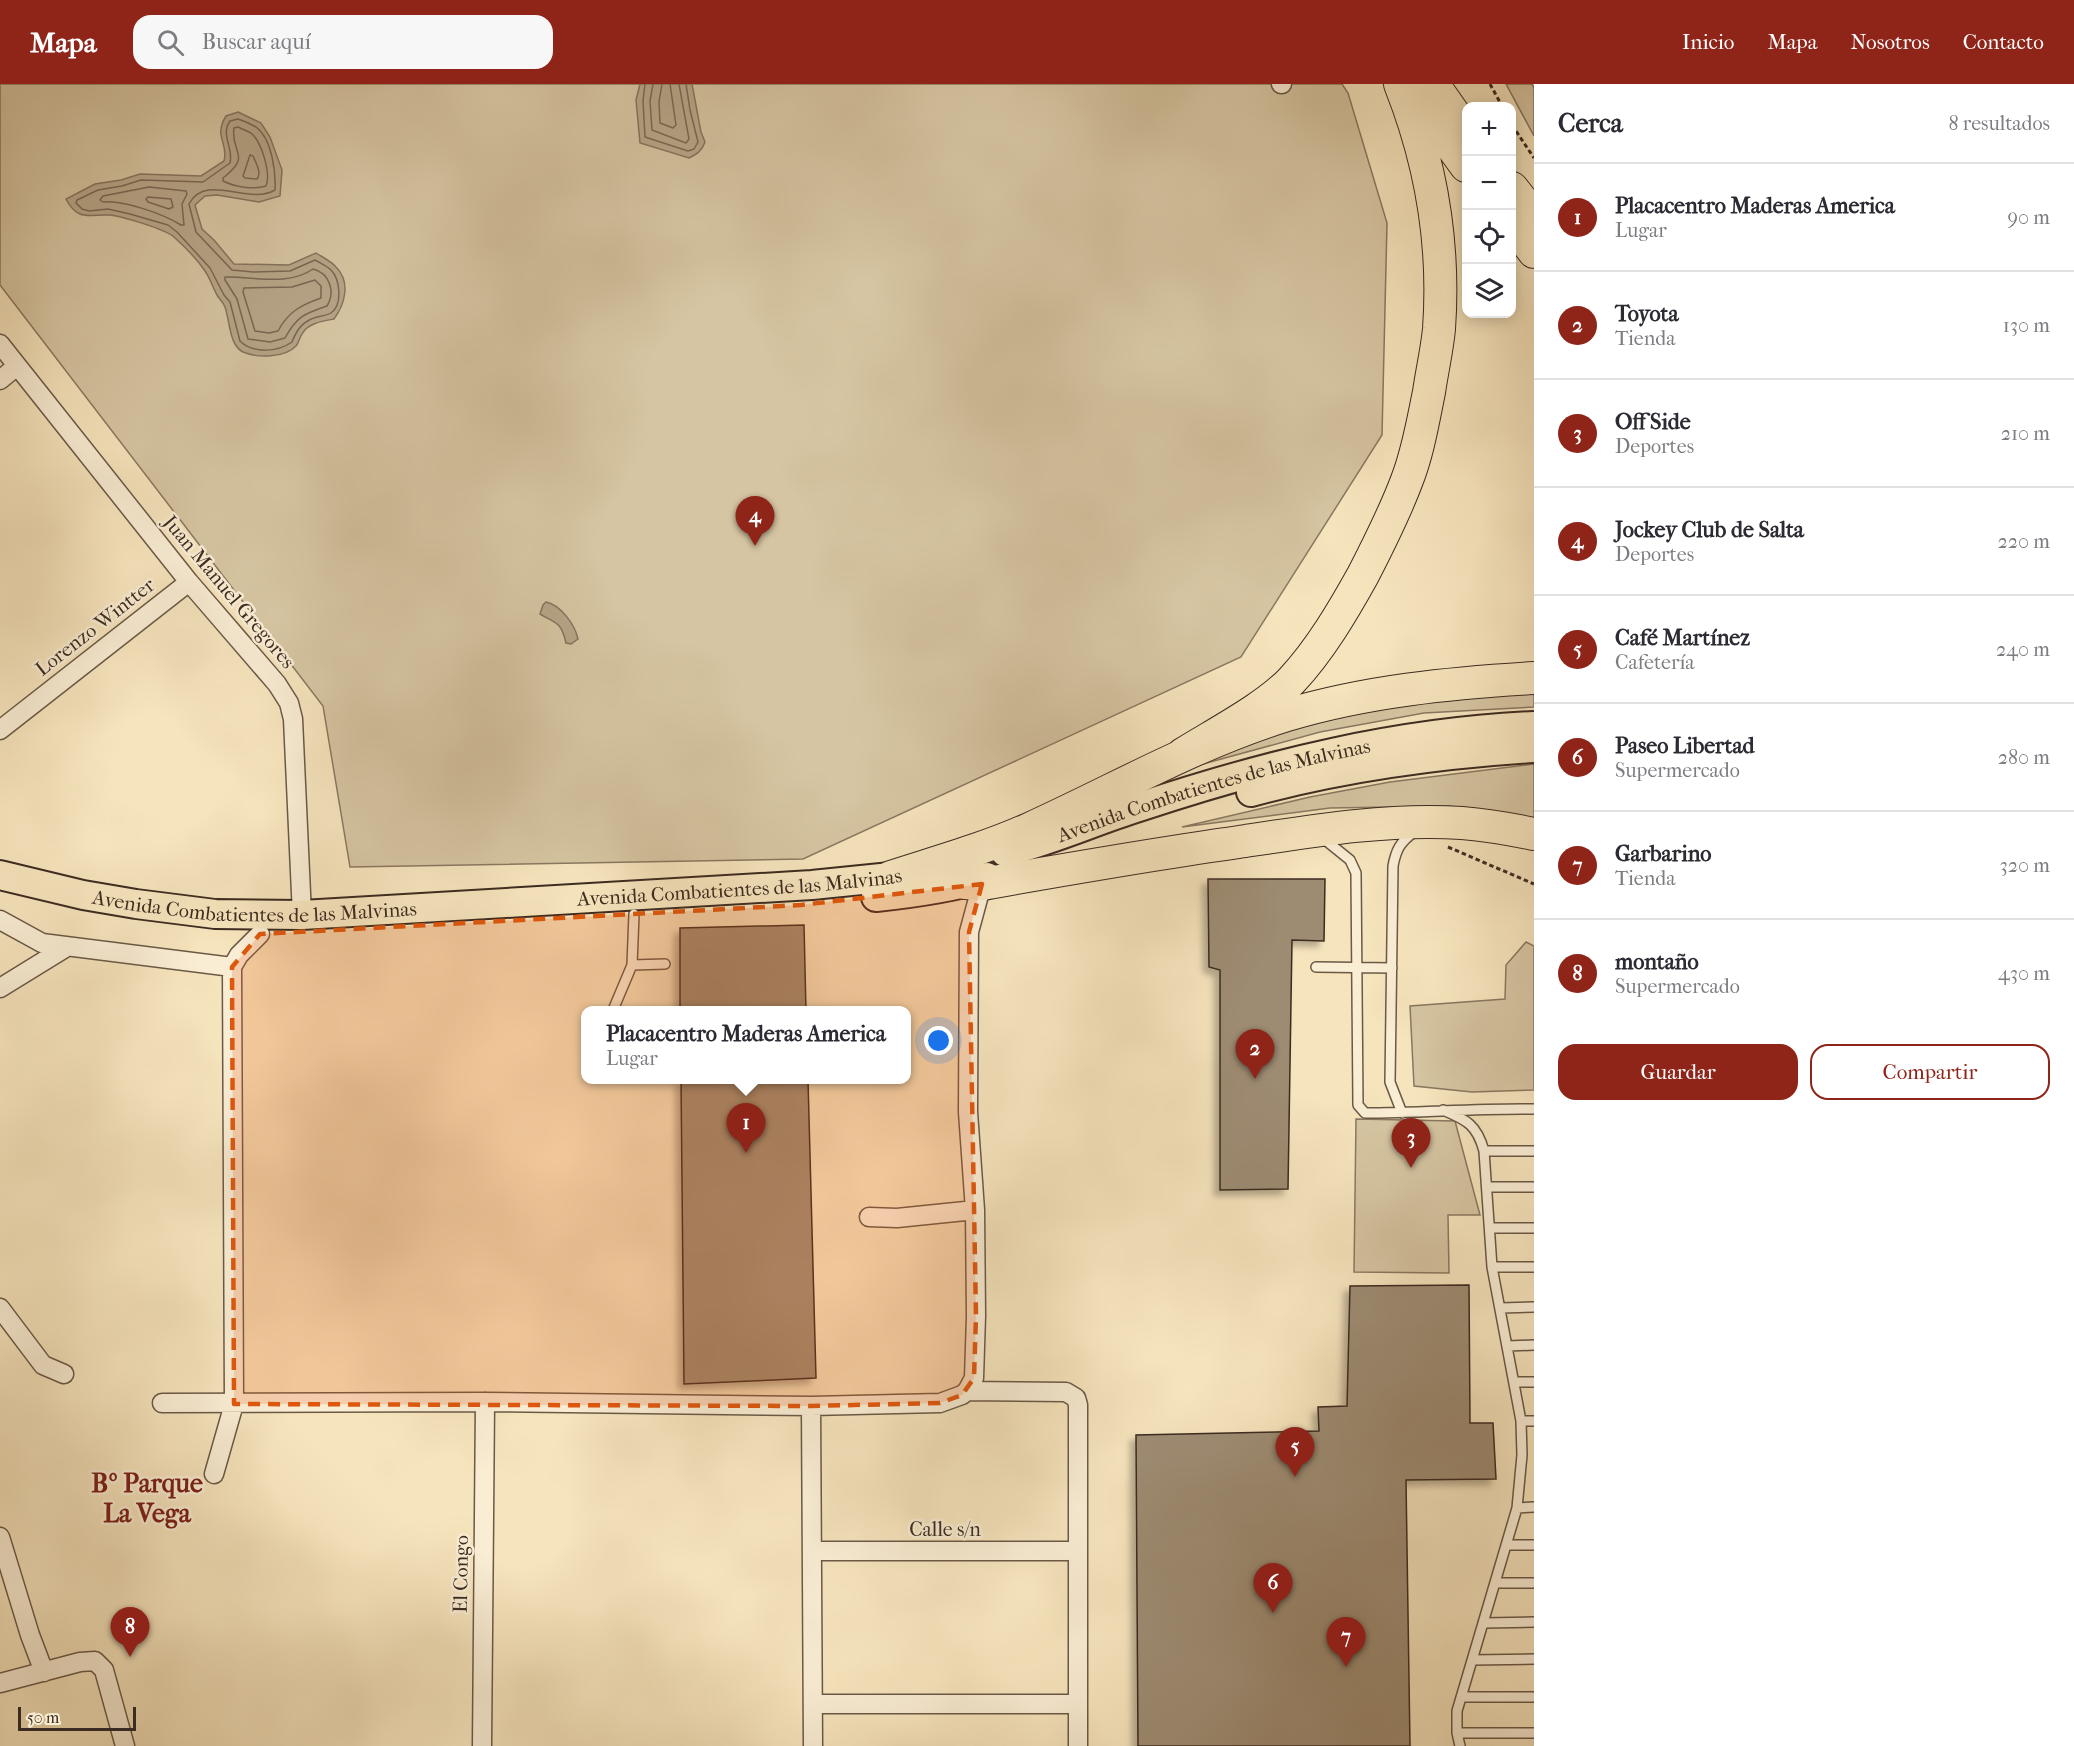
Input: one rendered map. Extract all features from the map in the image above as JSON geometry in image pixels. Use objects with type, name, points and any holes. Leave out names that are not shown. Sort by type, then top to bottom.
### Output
[{"type":"highway","points":[[1183,754],[1280,691],[1310,658],[1343,609],[1369,564],[1408,478],[1418,442],[1437,340],[1439,264],[1438,229],[1423,155],[1416,126],[1400,84]]},
{"type":"highway","points":[[1407,84],[1435,126],[1462,160]]},
{"type":"highway","points":[[1433,84],[1462,124]]},
{"type":"highway","points":[[1516,193],[1534,216]]},
{"type":"highway","points":[[1516,229],[1534,252]]},
{"type":"highway","points":[[891,877],[970,852],[1026,830],[1183,754],[1258,725],[1326,704],[1428,688],[1534,678]]},
{"type":"highway","points":[[974,884],[1166,852],[1312,831],[1435,833],[1462,823],[1534,834]]},
{"type":"main road","name":"Avenida Combatientes de las Malvinas","points":[[0,875],[83,895],[215,914],[302,915],[812,885],[891,877],[1012,850],[1137,807],[1302,758],[1439,733],[1534,726]]},
{"type":"main road","name":"Avenida Combatientes de las Malvinas","points":[[0,895],[101,918],[260,934],[801,905],[974,884],[1179,814],[1254,791],[1315,776],[1452,755],[1534,748]]},
{"type":"street","name":"Juan Manuel Gregores","points":[[0,344],[189,582],[277,684],[289,703],[293,719],[302,915]]},
{"type":"street","points":[[0,380],[17,366]]},
{"type":"street","name":"Lorenzo Wintter","points":[[0,730],[189,582]]},
{"type":"street","points":[[162,1404],[485,1402],[811,1406],[940,1403],[962,1395],[974,1378],[976,1316],[975,1210],[968,1112],[969,932],[974,884]]},
{"type":"street","points":[[0,920],[42,943],[65,948],[232,967]]},
{"type":"street","points":[[214,1474],[234,1404],[232,967],[239,955],[260,934]]},
{"type":"street","points":[[0,988],[65,948]]},
{"type":"street","points":[[869,1217],[897,1218],[975,1210]]},
{"type":"street","points":[[0,1308],[43,1365],[64,1374]]},
{"type":"street","points":[[967,1391],[1066,1392],[1076,1398],[1078,1405],[1078,1746]]},
{"type":"street","name":"El Congo","points":[[482,1746],[485,1402]]},
{"type":"street","points":[[811,1406],[813,1746]]},
{"type":"street","points":[[0,1537],[30,1635],[44,1672]]},
{"type":"street","name":"Calle s/n","points":[[812,1551],[1078,1551]]},
{"type":"street","points":[[0,1683],[80,1662],[95,1661],[104,1671],[125,1746]]},
{"type":"street","points":[[813,1704],[1078,1704]]},
{"type":"lane","points":[[1312,831],[1346,855],[1356,873],[1358,1105],[1365,1113],[1534,1109]]},
{"type":"lane","points":[[1402,1113],[1390,1082],[1393,866],[1396,849],[1402,841],[1435,833]]},
{"type":"lane","points":[[615,1006],[632,964],[634,914]]},
{"type":"lane","points":[[632,964],[665,964]]},
{"type":"lane","points":[[1316,967],[1392,968]]},
{"type":"lane","points":[[1443,1110],[1470,1124],[1480,1134],[1484,1151],[1492,1267],[1515,1382],[1521,1421],[1522,1455],[1517,1508],[1457,1711],[1457,1733],[1460,1746]]},
{"type":"lane","points":[[1484,1151],[1534,1151]]},
{"type":"lane","points":[[1487,1187],[1534,1188]]},
{"type":"lane","points":[[1490,1228],[1534,1227]]},
{"type":"lane","points":[[1492,1267],[1534,1267]]},
{"type":"lane","points":[[1501,1308],[1534,1307]]},
{"type":"lane","points":[[1508,1346],[1534,1345]]},
{"type":"lane","points":[[1515,1382],[1534,1382]]},
{"type":"lane","points":[[1521,1421],[1534,1421]]},
{"type":"lane","points":[[1522,1455],[1534,1455]]},
{"type":"lane","points":[[1517,1508],[1534,1507]]},
{"type":"lane","points":[[1507,1545],[1534,1545]]},
{"type":"lane","points":[[1495,1583],[1534,1583]]},
{"type":"lane","points":[[1484,1623],[1534,1622]]},
{"type":"lane","points":[[1472,1660],[1534,1659]]},
{"type":"lane","points":[[1461,1697],[1534,1697]]},
{"type":"lane","points":[[1457,1733],[1534,1733]]},
{"type":"path","points":[[1490,84],[1500,102]]},
{"type":"path","points":[[1516,131],[1534,158]]},
{"type":"path","points":[[1435,833],[1534,884]]},
{"type":"highlighted area","points":[[982,884],[969,932],[976,1316],[974,1378],[962,1395],[940,1403],[811,1406],[234,1404],[232,967],[260,934],[801,905]]},
{"type":"shaded area","points":[[0,84],[1342,84],[1348,93],[1387,223],[1382,435],[1241,657],[803,859],[350,867],[323,706],[0,285]]},
{"type":"shaded area","points":[[1506,84],[1532,84],[1534,88],[1534,136],[1516,102]]},
{"type":"shaded area","points":[[1534,690],[1534,707],[1424,713],[1320,732],[1192,767],[1208,752],[1335,712]]},
{"type":"shaded area","points":[[1534,764],[1534,819],[1449,806],[1330,808],[1182,827],[1310,797],[1390,782]]},
{"type":"shaded area","points":[[1526,942],[1534,946],[1534,1090],[1472,1092],[1414,1086],[1410,1006],[1505,999],[1506,965]]},
{"type":"shaded area","points":[[1356,1119],[1455,1121],[1480,1215],[1448,1215],[1449,1273],[1354,1272]]},
{"type":"water","points":[[640,84],[692,84],[705,142],[699,152],[689,158],[640,143],[636,100]]},
{"type":"water","points":[[238,112],[261,123],[270,137],[282,170],[280,196],[259,202],[217,195],[205,196],[195,205],[202,229],[234,264],[289,265],[316,253],[336,267],[344,279],[345,293],[334,319],[308,327],[296,346],[278,355],[256,355],[238,349],[232,338],[225,307],[207,274],[174,237],[153,227],[123,218],[80,214],[70,206],[66,199],[95,184],[140,174],[201,176],[224,161],[222,123],[226,116]]},
{"type":"water","points":[[546,602],[557,607],[566,616],[578,639],[571,644],[566,643],[560,627],[540,614]]},
{"type":"building","points":[[1208,879],[1325,879],[1324,941],[1292,940],[1288,1189],[1220,1190],[1220,970],[1209,967]]},
{"type":"building","points":[[804,925],[806,1006],[680,1006],[680,928]]},
{"type":"building","points":[[681,1084],[808,1084],[816,1378],[684,1384]]},
{"type":"building","points":[[1469,1285],[1470,1423],[1493,1423],[1496,1479],[1406,1480],[1410,1746],[1138,1746],[1136,1435],[1319,1431],[1318,1407],[1347,1406],[1350,1286]]},
{"type":"place","name":"Jockey Club de Salta","points":[[755,546]]},
{"type":"place","name":"Toyota","points":[[1255,1079]]},
{"type":"place","name":"Placacentro Maderas America","points":[[746,1153]]},
{"type":"place","name":"Off Side","points":[[1411,1168]]},
{"type":"place","name":"Café Martínez","points":[[1295,1477]]},
{"type":"place","name":"Paseo Libertad","points":[[1273,1613]]},
{"type":"place","name":"montaño","points":[[130,1657]]},
{"type":"place","name":"Garbarino","points":[[1346,1667]]},
{"type":"district","name":"Bº Parque La Vega","points":[[147,1498]]}]
